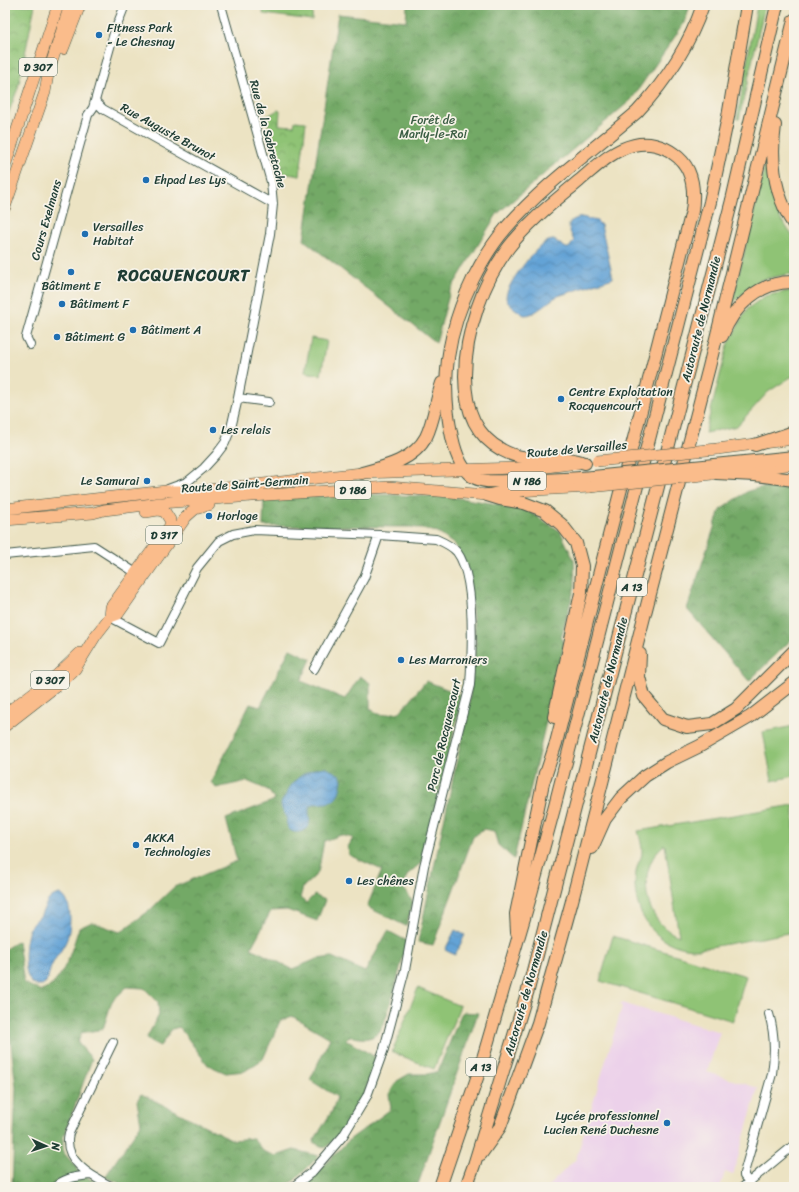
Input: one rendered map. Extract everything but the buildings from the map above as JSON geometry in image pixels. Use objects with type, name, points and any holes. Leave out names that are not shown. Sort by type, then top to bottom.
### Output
[{"type":"highway","points":[[465,469],[455,452],[447,417],[446,369],[450,341],[459,312],[482,261],[505,229],[536,196],[637,112],[652,96],[684,51],[703,5]]},
{"type":"highway","name":"Autoroute de Normandie","points":[[440,1187],[479,1072],[517,945],[556,805],[710,202],[731,101],[747,5]]},
{"type":"highway","name":"Autoroute de Normandie","points":[[466,1187],[528,990],[732,200],[777,5]]},
{"type":"highway","points":[[474,1165],[501,1123],[538,1023],[572,901],[709,367],[794,20]]},
{"type":"highway","points":[[786,56],[773,142],[772,164],[777,189],[786,214],[794,225]]},
{"type":"highway","points":[[544,780],[556,744],[692,211],[694,198],[693,186],[687,169],[673,153],[663,147],[652,144],[635,145],[611,155],[536,216],[509,248],[492,275],[476,314],[467,347],[465,369],[465,389],[467,400],[470,413],[476,426],[485,438],[498,448],[512,455],[527,458],[566,459],[591,462]]},
{"type":"highway","points":[[709,367],[732,316],[743,302],[752,294],[767,287],[781,283],[794,282]]},
{"type":"highway","points":[[362,473],[389,465],[415,451],[426,437],[446,369]]},
{"type":"highway","points":[[755,444],[794,432]]},
{"type":"highway","name":"N 186","points":[[465,469],[474,478],[486,481],[591,482],[714,470],[794,457]]},
{"type":"highway","points":[[714,470],[794,480]]},
{"type":"highway","points":[[487,495],[524,503],[545,511],[562,525],[576,543],[582,566],[581,593],[549,742],[544,780],[516,914],[517,945]]},
{"type":"highway","points":[[644,617],[640,657],[640,677],[644,696],[663,719],[687,727],[712,724],[736,709],[794,651]]},
{"type":"highway","points":[[572,901],[578,893],[596,838],[605,819],[621,798],[645,776],[667,762],[700,746],[750,718],[794,683]]},
{"type":"main road","name":"D 307","points":[[5,166],[58,5]]},
{"type":"main road","points":[[45,92],[48,74],[70,5]]},
{"type":"main road","points":[[45,92],[53,78],[80,5]]},
{"type":"main road","name":"D 307","points":[[5,207],[45,92]]},
{"type":"main road","name":"Route de Versailles","points":[[362,473],[546,467],[717,449],[794,439]]},
{"type":"main road","name":"N 186","points":[[714,470],[794,464]]},
{"type":"main road","name":"Route de Saint-Germain","points":[[5,509],[166,491],[199,491],[362,473]]},
{"type":"main road","name":"N 186","points":[[487,495],[500,492],[591,482]]},
{"type":"main road","name":"Route de Saint-Germain","points":[[5,520],[93,513],[104,510],[161,503],[389,487],[487,495]]},
{"type":"main road","name":"D 186","points":[[110,617],[118,614],[186,517],[195,509],[217,503],[220,499]]},
{"type":"main road","points":[[5,503],[17,508]]},
{"type":"main road","name":"D 317","points":[[5,726],[64,680],[74,669],[110,617],[111,607],[170,526],[170,520],[165,512],[158,510],[105,517],[93,513]]},
{"type":"main road","name":"D 307","points":[[5,714],[57,675],[92,642]]},
{"type":"street","name":"Cours Exelmans","points":[[30,345],[26,337],[53,240],[88,115],[93,108],[114,33],[125,5]]},
{"type":"street","name":"Rue de la Sabretache","points":[[166,491],[187,482],[204,468],[216,455],[231,428],[270,234],[273,204],[270,178],[221,5]]},
{"type":"street","name":"Rue Auguste Brunot","points":[[95,101],[103,109],[273,204]]},
{"type":"street","points":[[238,398],[269,402]]},
{"type":"street","name":"Parc de Rocquencourt","points":[[110,617],[158,643],[197,568],[219,541],[233,534],[254,530],[436,539],[443,542],[456,552],[467,575],[472,657],[470,685],[424,866],[405,970],[384,1048],[367,1096],[343,1136],[312,1172],[293,1187]]},
{"type":"street","points":[[314,669],[364,578],[379,535]]},
{"type":"street","points":[[5,555],[94,546],[136,573]]},
{"type":"street","points":[[769,1014],[772,1022],[775,1047],[774,1062],[771,1080],[744,1173],[746,1185],[794,1145]]},
{"type":"street","points":[[112,1187],[90,1175],[74,1161],[69,1153],[67,1140],[113,1042]]},
{"type":"street","points":[[55,1187],[62,1181],[73,1177],[90,1175]]},
{"type":"shaded area","name":"Lycée professionnel Lucien René Duchesne","points":[[622,1003],[720,1032],[707,1072],[758,1088],[733,1175],[725,1172],[720,1187],[547,1187],[576,1159],[622,1007],[619,1004]]},
{"type":"green space","points":[[5,5],[35,5],[18,88],[5,122]]},
{"type":"green space","points":[[264,5],[313,5],[312,20],[263,14]]},
{"type":"green space","name":"Forêt de Marly-le-Roi","points":[[407,5],[690,5],[685,22],[631,100],[497,214],[450,291],[436,343],[304,240],[338,14],[406,21]]},
{"type":"green space","points":[[757,5],[765,5],[739,119],[737,119]]},
{"type":"green space","points":[[278,110],[280,111],[279,125],[294,126],[295,121],[306,122],[300,176],[282,173],[266,117]]},
{"type":"green space","points":[[766,162],[770,190],[780,218],[794,238],[794,275],[789,274],[760,280],[732,303]]},
{"type":"green space","points":[[789,291],[794,292],[794,377],[791,377],[768,392],[737,426],[705,433],[728,345],[747,309],[765,296]]},
{"type":"green space","points":[[311,338],[327,341],[321,375],[305,372]]},
{"type":"green space","points":[[763,487],[794,489],[794,637],[749,681],[687,609],[720,510],[748,491]]},
{"type":"green space","points":[[358,494],[452,497],[523,508],[560,531],[574,560],[575,586],[561,638],[564,645],[514,859],[498,845],[494,831],[483,829],[473,837],[433,945],[418,942],[469,704],[476,641],[468,575],[455,545],[437,532],[412,527],[263,526],[264,498]]},
{"type":"green space","points":[[290,649],[311,659],[301,681],[345,699],[360,676],[370,683],[370,709],[381,715],[400,712],[426,681],[459,694],[458,714],[422,862],[408,874],[402,886],[413,902],[406,926],[367,907],[382,870],[349,855],[348,847],[353,838],[341,835],[324,841],[318,873],[303,887],[300,898],[306,903],[314,895],[325,900],[317,921],[287,910],[271,911],[251,948],[292,969],[317,959],[332,957],[365,972],[388,931],[407,941],[390,1004],[382,1027],[375,1036],[368,1038],[357,1038],[349,1036],[346,1040],[377,1058],[363,1098],[340,1135],[325,1148],[313,1142],[332,1111],[337,1097],[310,1080],[330,1038],[292,1016],[280,1021],[263,1059],[245,1071],[226,1073],[208,1065],[179,1027],[172,1029],[160,1046],[146,1039],[159,1015],[158,1002],[144,988],[127,987],[112,1001],[103,1029],[81,1033],[78,1043],[92,1059],[63,1138],[63,1152],[76,1167],[77,1171],[103,1187],[12,1187],[16,1087],[5,994],[5,949],[18,941],[24,983],[41,991],[49,987],[61,974],[70,955],[79,928],[92,922],[120,932],[149,911],[174,887],[237,861],[226,819],[275,800],[268,790],[247,781],[216,788],[211,782],[250,704],[260,707]]},
{"type":"green space","points":[[794,726],[794,776],[772,781],[763,732]]},
{"type":"green space","points":[[794,805],[794,932],[699,949],[674,945],[663,939],[646,922],[640,911],[635,885],[637,866],[642,852],[638,831]],"holes":[[[665,845],[679,936],[667,930],[657,920],[647,895],[649,867],[655,855]]]},
{"type":"green space","points":[[613,936],[746,976],[733,1021],[600,981]]},
{"type":"green space","points":[[418,988],[460,1006],[434,1069],[392,1052]]},
{"type":"green space","points":[[462,1012],[478,1013],[417,1187],[303,1187],[349,1140],[391,1109],[389,1094],[397,1081],[409,1074],[428,1074],[438,1071]]},
{"type":"green space","points":[[141,1094],[233,1140],[253,1138],[263,1151],[276,1156],[294,1150],[319,1156],[295,1180],[283,1187],[129,1187],[105,1177],[141,1124],[137,1101]]},
{"type":"water","points":[[582,217],[597,221],[601,225],[613,278],[558,296],[537,311],[524,315],[507,301],[507,292],[510,285],[528,259],[540,246],[546,242],[554,240],[566,248],[569,248],[574,241],[569,229],[570,223]]},
{"type":"water","points":[[325,767],[340,775],[342,780],[337,797],[330,802],[312,804],[309,810],[310,821],[307,827],[299,832],[290,830],[282,808],[282,801],[294,782],[301,775]]},
{"type":"water","points":[[60,894],[67,902],[70,914],[67,939],[51,967],[46,982],[36,986],[27,975],[25,948],[29,931],[41,915],[50,899]]},
{"type":"water","points":[[455,930],[465,935],[455,955],[445,950]]},
{"type":"place","name":"Fitness Park - Le Chesnay","points":[[99,35]]},
{"type":"place","name":"Ehpad Les Lys","points":[[146,180]]},
{"type":"place","name":"Versailles Habitat","points":[[85,234]]},
{"type":"place","name":"Bâtiment E","points":[[71,272]]},
{"type":"place","name":"Bâtiment F","points":[[62,304]]},
{"type":"place","name":"Bâtiment A","points":[[133,330]]},
{"type":"place","name":"Bâtiment G","points":[[57,337]]},
{"type":"place","name":"Centre Exploitation Rocquencourt","points":[[561,399]]},
{"type":"place","name":"Les relais","points":[[213,430]]},
{"type":"place","name":"Le Samurai","points":[[147,481]]},
{"type":"place","name":"Horloge","points":[[209,516]]},
{"type":"place","name":"Les Marroniers","points":[[401,660]]},
{"type":"place","name":"AKKA Technologies","points":[[136,845]]},
{"type":"place","name":"Les chênes","points":[[349,881]]},
{"type":"place","name":"Lycée professionnel Lucien René Duchesne","points":[[667,1123]]},
{"type":"district","name":"ROCQUENCOURT","points":[[184,275]]}]
